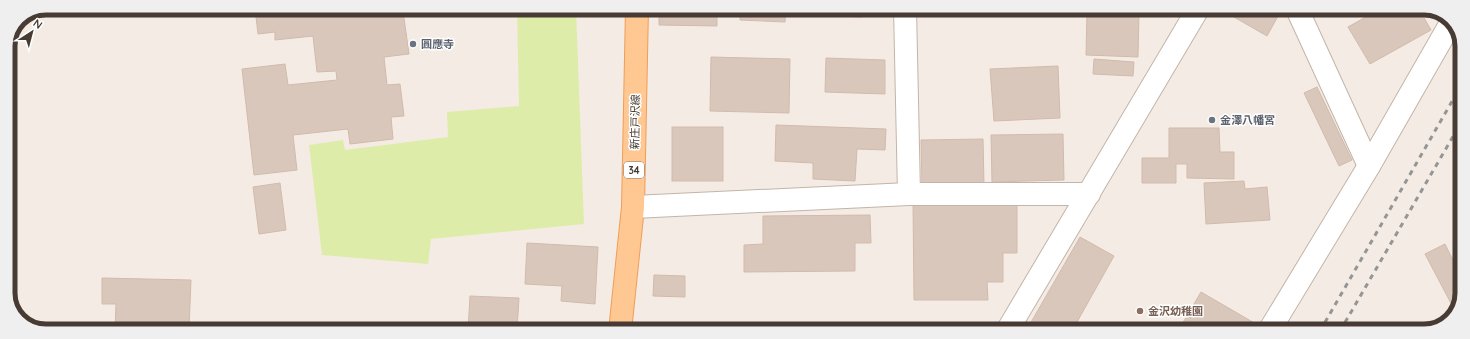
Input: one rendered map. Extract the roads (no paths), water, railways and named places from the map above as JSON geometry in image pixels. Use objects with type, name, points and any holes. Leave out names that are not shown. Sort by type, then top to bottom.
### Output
[{"type":"main road","name":"新庄戸沢線","points":[[621,324],[633,207],[637,15]]},
{"type":"street","points":[[905,15],[909,194]]},
{"type":"street","points":[[1011,324],[1194,15]]},
{"type":"street","points":[[1299,15],[1369,166]]},
{"type":"street","points":[[1274,324],[1369,166],[1448,27]]},
{"type":"street","points":[[633,207],[909,194],[1089,194]]},
{"type":"railway","points":[[1324,324],[1455,96]]},
{"type":"railway","points":[[1344,324],[1455,133]]},
{"type":"place","name":"圓應寺","points":[[413,44]]},
{"type":"place","name":"金澤八幡宮","points":[[1212,120]]},
{"type":"place","name":"金沢幼稚園","points":[[1140,311]]}]
